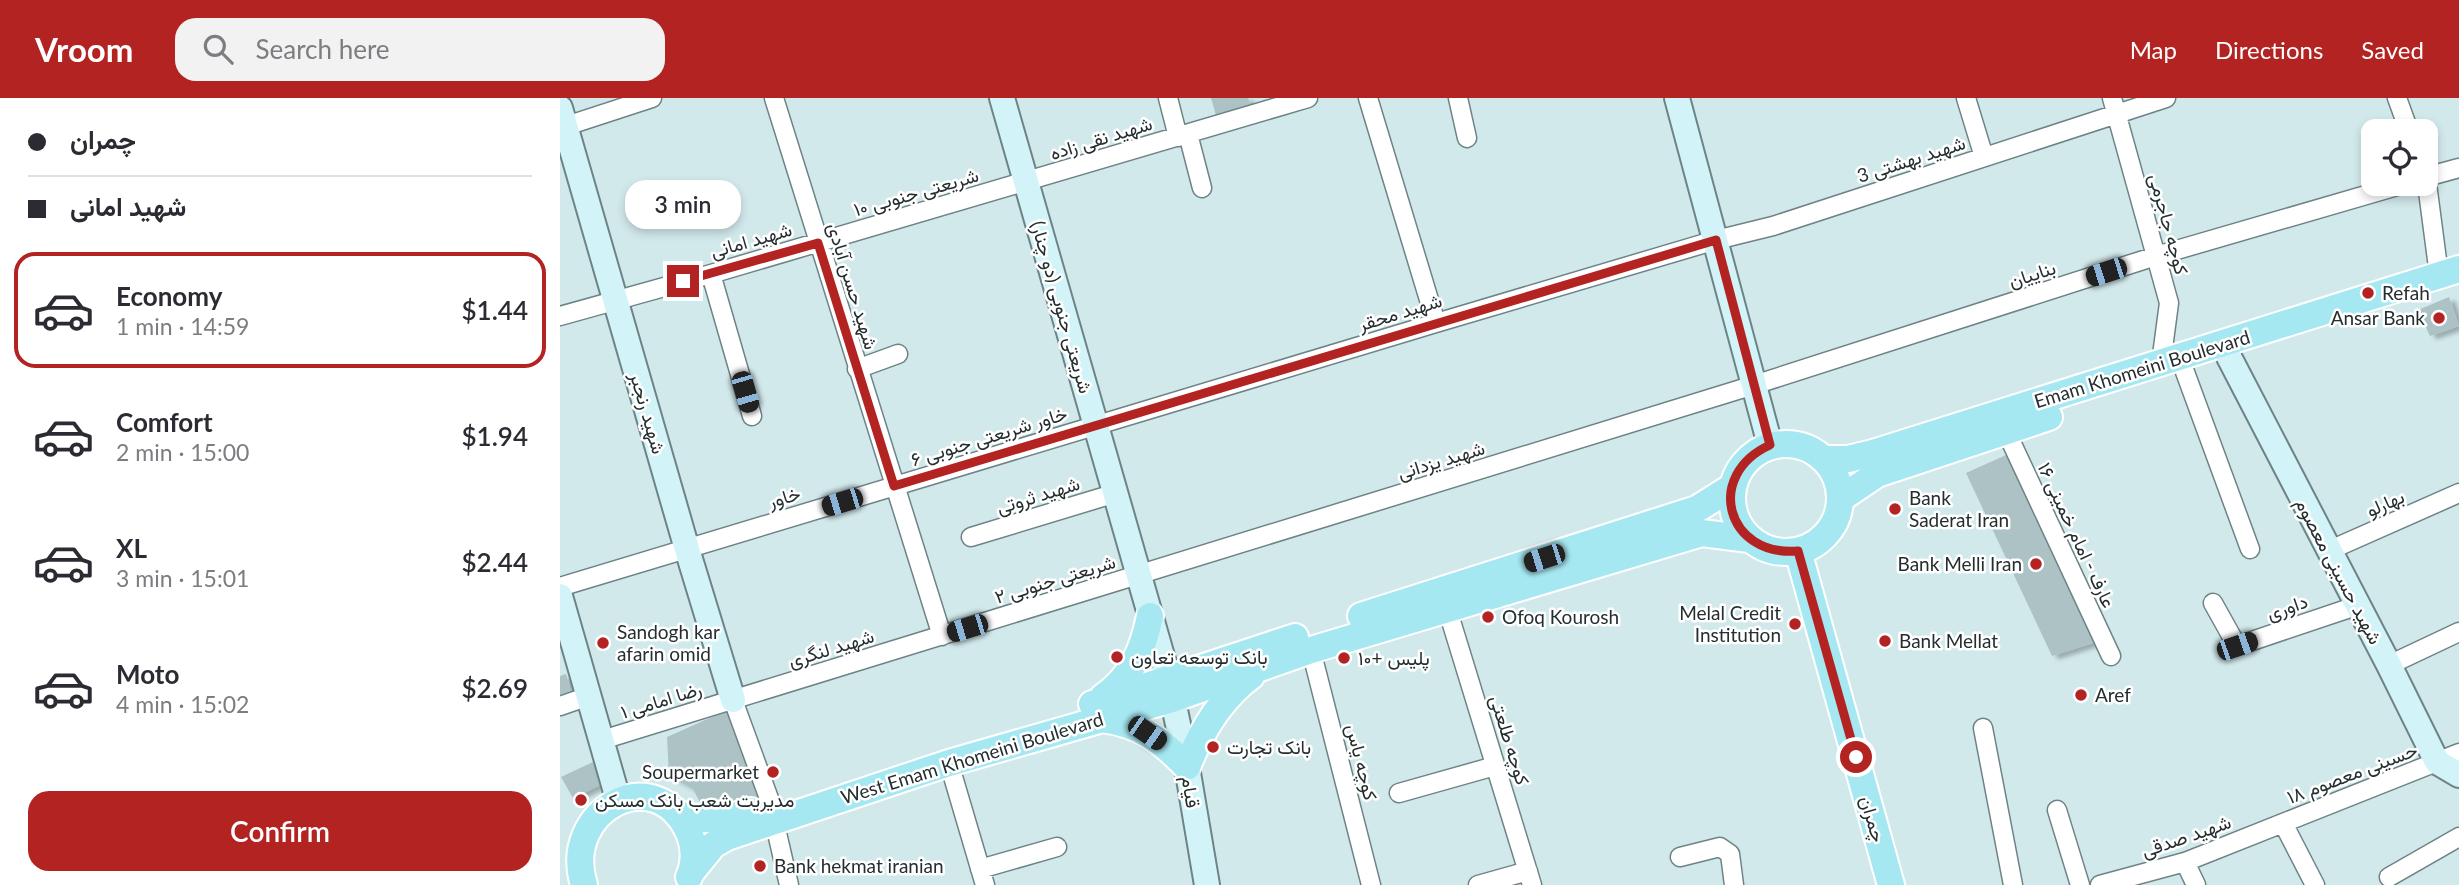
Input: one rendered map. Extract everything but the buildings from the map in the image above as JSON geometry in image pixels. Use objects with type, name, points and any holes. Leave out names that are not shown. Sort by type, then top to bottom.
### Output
[{"type":"main road","name":"شریعتی جنوبی (دو چنار)","points":[[1002,98],[1170,688]]},
{"type":"main road","points":[[1677,98],[1770,445]]},
{"type":"main road","name":"شهید رنجبر","points":[[562,121],[733,700]]},
{"type":"main road","name":"Emam Khomeini Boulevard","points":[[1840,499],[1877,474],[2006,431],[2173,367],[2229,357],[2452,276]]},
{"type":"main road","name":"Emam Khomeini Boulevard","points":[[1824,459],[1849,459],[1873,453],[2173,367],[2452,276]]},
{"type":"main road","name":"شهید حسینی معصوم","points":[[2229,357],[2356,606],[2389,665],[2448,757]]},
{"type":"main road","points":[[1784,443],[1812,450],[1824,459],[1839,484],[1840,499],[1837,517],[1828,533],[1815,544],[1798,551],[1781,553],[1764,548],[1749,539],[1740,528],[1731,501],[1732,487],[1745,461],[1770,445],[1784,443]]},
{"type":"main road","name":"West Emam Khomeini Boulevard","points":[[689,878],[712,845],[773,812],[1170,688],[1697,509],[1732,487]]},
{"type":"main road","name":"West Emam Khomeini Boulevard","points":[[1170,688],[1264,666],[1447,608],[1702,533],[1749,539]]},
{"type":"main road","name":"چمران","points":[[1798,551],[1891,885]]},
{"type":"main road","points":[[560,597],[618,799],[602,806],[588,819],[568,860],[584,885]]},
{"type":"main road","points":[[1150,616],[1145,643],[1133,667],[1097,711],[1147,733],[1169,748],[1187,767],[1197,743],[1217,710],[1243,682],[1264,666]]},
{"type":"main road","name":"قیام","points":[[1170,688],[1187,767],[1207,885]]},
{"type":"main road","name":"West Emam Khomeini Boulevard","points":[[618,799],[634,796],[649,798],[676,813],[719,821],[773,812],[949,763],[1097,711]]},
{"type":"main road","points":[[2448,757],[2459,775]]},
{"type":"main road","points":[[676,813],[686,825],[692,840],[694,856],[689,878]]},
{"type":"street","points":[[562,121],[652,98]]},
{"type":"street","name":"شهید حسن آبادی","points":[[774,98],[942,636]]},
{"type":"street","points":[[1168,98],[1202,188]]},
{"type":"street","name":"شهید نقی زاده","points":[[1026,182],[1183,135],[1284,101],[1308,98]]},
{"type":"street","points":[[1368,98],[1436,323]]},
{"type":"street","points":[[1458,98],[1466,138]]},
{"type":"street","points":[[1966,98],[1984,157]]},
{"type":"street","name":"شهید بهشتی 3","points":[[1716,240],[1773,226],[1984,157],[2114,106],[2166,98]]},
{"type":"street","points":[[2396,98],[2404,119]]},
{"type":"street","name":"کوچه جاجرمی","points":[[2114,106],[2169,303],[2173,367]]},
{"type":"street","points":[[2438,174],[2459,168]]},
{"type":"street","name":"شریعتی جنوبی ۱۰","points":[[818,243],[1026,182]]},
{"type":"street","name":"بناییان","points":[[1754,385],[2156,256],[2363,196]]},
{"type":"street","points":[[2431,196],[2452,276]]},
{"type":"street","name":"شهید محقر","points":[[1097,425],[1716,240]]},
{"type":"street","name":"شهید امانی","points":[[560,316],[818,243]]},
{"type":"street","points":[[711,274],[752,416]]},
{"type":"street","points":[[857,369],[898,354]]},
{"type":"street","points":[[2173,367],[2250,549]]},
{"type":"street","name":"شهید یزدانی","points":[[1140,575],[1754,385]]},
{"type":"street","name":"خاور شریعتی جنوبی ۶","points":[[894,486],[1097,425]]},
{"type":"street","name":"عارف - امام خمینی ۱۶","points":[[2006,431],[2111,656]]},
{"type":"street","name":"خاور","points":[[560,597],[687,549],[894,486]]},
{"type":"street","name":"شهید ثروتی","points":[[971,537],[1116,493]]},
{"type":"street","name":"بهارلو","points":[[2328,551],[2459,493]]},
{"type":"street","name":"شریعتی جنوبی ۲","points":[[942,636],[1140,575]]},
{"type":"street","name":"داوری","points":[[2213,604],[2237,646],[2356,606]]},
{"type":"street","name":"کوچه طلعتی","points":[[1447,608],[1530,878]]},
{"type":"street","points":[[2389,665],[2459,632]]},
{"type":"street","name":"شهید لنگری","points":[[733,700],[942,636]]},
{"type":"street","name":"کوچه یاس","points":[[1311,650],[1371,885]]},
{"type":"street","points":[[560,706],[589,696]]},
{"type":"street","points":[[733,700],[773,812],[789,885]]},
{"type":"street","name":"رضا امامی ۱","points":[[601,740],[733,700]]},
{"type":"street","points":[[1983,727],[2013,885]]},
{"type":"street","name":"حسینی معصوم ۱۸","points":[[2283,823],[2448,757]]},
{"type":"street","points":[[949,763],[982,877],[1057,847]]},
{"type":"street","points":[[1399,793],[1495,766]]},
{"type":"street","points":[[2057,810],[2080,885]]},
{"type":"street","points":[[2283,823],[2315,885]]},
{"type":"street","name":"شهید صدقی","points":[[2101,885],[2185,862],[2283,823]]},
{"type":"street","points":[[2389,877],[2459,837]]},
{"type":"street","points":[[1680,857],[1720,847],[1724,849],[1730,854],[1734,885]]},
{"type":"street","points":[[2185,862],[2196,885]]},
{"type":"street","points":[[1478,885],[1530,878]]},
{"type":"place","name":"Refah","points":[[2368,293]]},
{"type":"place","name":"Ansar Bank","points":[[2439,318]]},
{"type":"place","name":"Bank Saderat Iran","points":[[1895,509]]},
{"type":"place","name":"Bank Melli Iran","points":[[2036,564]]},
{"type":"place","name":"Ofoq Kourosh","points":[[1488,617]]},
{"type":"place","name":"Melal Credit Institution","points":[[1795,624]]},
{"type":"place","name":"Bank Mellat","points":[[1885,641]]},
{"type":"place","name":"Sandogh kar afarin omid","points":[[603,643]]},
{"type":"place","name":"بانک توسعه تعاون","points":[[1117,657]]},
{"type":"place","name":"پلیس +۱۰","points":[[1344,658]]},
{"type":"place","name":"Aref","points":[[2081,695]]},
{"type":"place","name":"بانک تجارت","points":[[1213,747]]},
{"type":"place","name":"Soupermarket","points":[[773,772]]},
{"type":"place","name":"مدیریت شعب بانک مسکن","points":[[581,800]]},
{"type":"place","name":"Bank hekmat iranian","points":[[760,866]]},
{"type":"route","points":[[683,281],[818,243],[894,486],[1716,240],[1770,445],[1745,461],[1737,473],[1731,501],[1734,515],[1749,539],[1764,548],[1781,553],[1798,551],[1856,757]]}]
